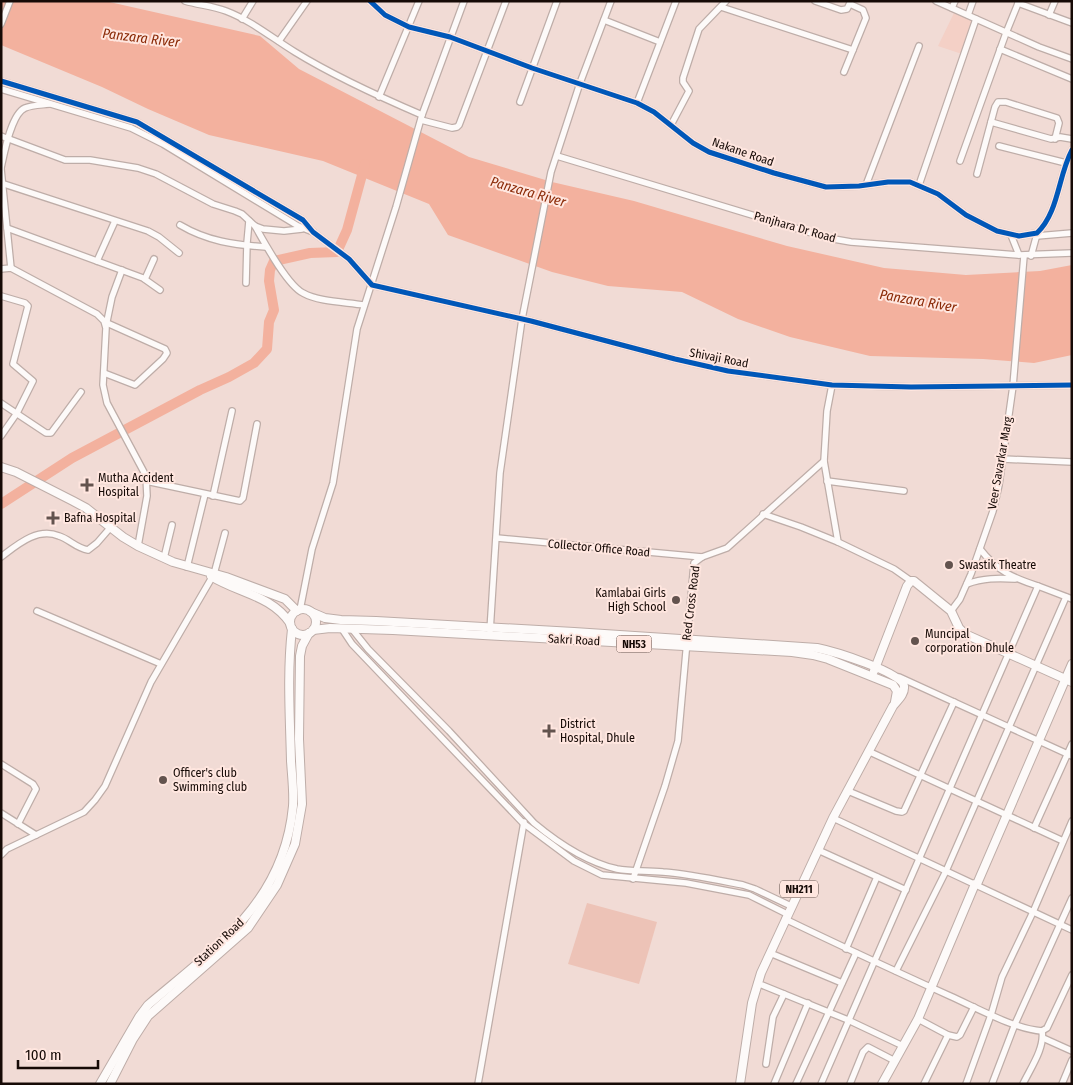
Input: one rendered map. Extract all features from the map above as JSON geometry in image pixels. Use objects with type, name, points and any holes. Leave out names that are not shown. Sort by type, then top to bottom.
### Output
[{"type":"main road","points":[[2,466],[86,508],[110,528],[138,546],[187,567],[285,599],[298,610]]},
{"type":"main road","points":[[211,574],[225,584],[266,601],[284,614],[291,626],[300,634],[330,628],[490,631]]},
{"type":"main road","points":[[872,676],[907,586],[911,581],[952,611],[959,628],[965,634],[1068,681]]},
{"type":"main road","points":[[291,626],[292,615],[298,610],[307,610],[325,618],[341,620],[687,643],[817,648],[875,667],[897,677],[904,687],[903,694],[894,706]]},
{"type":"main road","points":[[311,612],[316,621],[311,632]]},
{"type":"main road","name":"Station Road","points":[[234,936],[271,882],[289,832],[293,805],[288,657],[291,626]]},
{"type":"main road","name":"Station Road","points":[[110,1084],[148,1005],[234,936],[248,928],[277,886],[296,842],[302,804],[299,739],[300,656],[302,646],[311,632]]},
{"type":"main road","points":[[687,643],[813,655],[888,682],[896,688],[894,706]]},
{"type":"main road","points":[[882,1084],[918,1019],[974,884],[977,884],[1068,681],[1072,664]]},
{"type":"main road","name":"NH211","points":[[740,1084],[757,982],[833,818],[894,706]]},
{"type":"main road","name":"Station Road","points":[[100,1084],[142,1019]]},
{"type":"street","points":[[1,24],[10,1]]},
{"type":"street","points":[[185,1],[225,11],[242,19],[295,52],[420,120],[452,128],[457,128],[506,1]]},
{"type":"street","points":[[242,19],[253,1]]},
{"type":"street","points":[[279,41],[307,1]]},
{"type":"street","name":"Nakane Road","points":[[370,1],[385,15],[409,26],[450,37],[532,68],[637,103],[654,112],[693,143],[710,152],[765,171],[826,187],[899,181],[918,184],[938,194],[966,215],[997,231],[1011,235],[1072,233]]},
{"type":"street","points":[[379,97],[419,1]]},
{"type":"street","points":[[298,610],[312,549],[333,483],[354,345],[364,305],[396,207],[420,120],[464,1]]},
{"type":"street","points":[[520,102],[557,1]]},
{"type":"street","points":[[490,631],[500,473],[523,310],[551,172],[580,83],[611,1]]},
{"type":"street","points":[[637,103],[676,1]]},
{"type":"street","points":[[671,125],[688,91],[683,78],[699,29],[726,1]]},
{"type":"street","points":[[816,1],[841,10],[847,9],[851,3],[863,10],[866,18],[844,72]]},
{"type":"street","points":[[936,1],[1072,59]]},
{"type":"street","points":[[952,8],[955,1]]},
{"type":"street","points":[[968,15],[973,1]]},
{"type":"street","points":[[1049,14],[1055,1]]},
{"type":"street","points":[[960,161],[1006,32],[1019,2],[1072,23]]},
{"type":"street","points":[[721,7],[853,50]]},
{"type":"street","points":[[918,184],[976,19]]},
{"type":"street","points":[[604,20],[660,42]]},
{"type":"street","points":[[866,185],[919,46]]},
{"type":"street","points":[[1000,49],[1072,79]]},
{"type":"street","points":[[1,81],[137,122],[303,220],[313,232]]},
{"type":"street","points":[[1,89],[120,124],[143,134],[304,229],[313,232],[349,259],[372,285]]},
{"type":"street","points":[[53,103],[55,96]]},
{"type":"street","points":[[977,174],[998,102],[1006,102],[1057,118],[1059,126],[1055,139]]},
{"type":"street","points":[[11,268],[7,228],[3,215],[1,169],[16,118],[24,108],[53,103]]},
{"type":"street","points":[[991,122],[1051,139],[1060,137],[1072,139]]},
{"type":"street","points":[[1,136],[56,158],[90,160],[138,168],[156,174],[213,204],[235,211],[249,221],[255,226],[267,248],[295,287],[303,294],[364,305]]},
{"type":"street","points":[[999,146],[1066,163]]},
{"type":"street","points":[[1011,235],[1025,256],[1045,224],[1072,150]]},
{"type":"street","name":"Panjhara Dr Road","points":[[557,156],[828,238],[851,242],[1025,256],[1072,253]]},
{"type":"street","points":[[2,183],[148,231],[159,236],[178,252]]},
{"type":"street","points":[[97,261],[116,221]]},
{"type":"street","points":[[246,283],[249,221]]},
{"type":"street","points":[[180,225],[211,240],[267,248]]},
{"type":"street","points":[[255,226],[272,231],[304,229]]},
{"type":"street","points":[[7,228],[146,279],[160,290]]},
{"type":"street","name":"Veer Savarkar Marg","points":[[952,611],[967,584],[993,511],[1003,459],[1013,386],[1025,256]]},
{"type":"street","points":[[146,279],[154,260]]},
{"type":"street","points":[[1,269],[11,268],[97,314],[106,326],[165,349],[167,353],[135,385],[104,373]]},
{"type":"street","points":[[122,270],[112,297],[106,326],[103,385],[107,403],[146,476],[148,496],[138,546]]},
{"type":"street","name":"Shivaji Road","points":[[372,285],[522,319],[676,360],[728,371],[832,385],[911,387],[1072,385]]},
{"type":"street","points":[[1,296],[25,303],[28,306],[13,364],[33,381],[17,414],[1,436]]},
{"type":"street","points":[[832,385],[827,411],[824,461],[838,542]]},
{"type":"street","points":[[1,403],[46,433],[51,433],[81,392]]},
{"type":"street","points":[[213,496],[232,411]]},
{"type":"street","points":[[146,481],[238,501],[242,500],[257,424]]},
{"type":"street","points":[[1003,459],[1072,462]]},
{"type":"street","name":"Red Cross Road","points":[[633,879],[665,786],[678,741],[694,565],[697,559],[727,548],[824,461]]},
{"type":"street","points":[[827,481],[904,491]]},
{"type":"street","points":[[187,567],[205,494]]},
{"type":"street","points":[[763,514],[838,542],[894,569],[911,581]]},
{"type":"street","points":[[164,558],[172,525]]},
{"type":"street","points":[[1,557],[32,536],[48,534],[59,535],[82,549],[88,550],[97,544],[110,528]]},
{"type":"street","points":[[1,855],[7,849],[84,812],[105,786],[151,682],[211,574],[225,533]]},
{"type":"street","name":"Collector Office Road","points":[[497,538],[702,557]]},
{"type":"street","points":[[896,971],[946,870],[1035,665],[1069,598],[1017,579],[1004,572],[980,549]]},
{"type":"street","points":[[967,584],[980,579],[990,578],[1017,579]]},
{"type":"street","points":[[821,1084],[1038,586]]},
{"type":"street","points":[[37,611],[161,664]]},
{"type":"street","points":[[342,629],[352,644],[524,823],[552,846],[589,869],[602,875],[686,883],[749,896],[846,949],[991,1015],[1043,1035],[1072,1051]]},
{"type":"street","points":[[352,629],[368,649],[547,834],[588,859],[619,869],[665,872],[743,885],[791,906]]},
{"type":"street","points":[[897,677],[1009,726],[1069,755]]},
{"type":"street","points":[[848,791],[902,812],[906,809],[954,702]]},
{"type":"street","points":[[1034,828],[1069,755],[1072,744]]},
{"type":"street","points":[[870,752],[1034,828],[1072,839]]},
{"type":"street","points":[[462,759],[469,753]]},
{"type":"street","points":[[1,764],[32,784],[36,789],[18,824]]},
{"type":"street","points":[[1,813],[36,836]]},
{"type":"street","points":[[478,1084],[525,813]]},
{"type":"street","points":[[833,818],[1072,930]]},
{"type":"street","points":[[966,1084],[991,1015],[1002,977],[1033,912],[1072,821]]},
{"type":"street","points":[[818,850],[906,890]]},
{"type":"street","points":[[846,949],[877,877]]},
{"type":"street","points":[[992,1084],[1015,1024],[1072,898]]},
{"type":"street","points":[[770,953],[842,983]]},
{"type":"street","points":[[796,1084],[856,953]]},
{"type":"street","points":[[1023,1084],[1043,1035],[1050,1024],[1072,974]]},
{"type":"street","points":[[757,982],[848,1020],[903,1046]]},
{"type":"street","points":[[766,1064],[773,1017],[784,994]]},
{"type":"street","points":[[774,1084],[808,1003]]},
{"type":"street","points":[[918,1019],[954,1038],[960,1035],[974,1007]]},
{"type":"street","points":[[924,1084],[948,1035]]},
{"type":"street","points":[[850,1084],[863,1052],[868,1047],[895,1061]]},
{"type":"street","points":[[1062,1084],[1072,1060]]},
{"type":"shaded area","points":[[954,13],[973,21],[962,54],[938,46]]},
{"type":"shaded area","points":[[587,903],[657,922],[639,984],[568,964]]},
{"type":"water","name":"Panzara River","points":[[1,1],[105,1],[260,36],[299,69],[469,157],[552,182],[634,201],[787,246],[884,268],[966,275],[1040,271],[1072,265],[1072,355],[1034,363],[983,359],[870,356],[790,337],[738,319],[682,292],[608,286],[552,272],[448,235],[429,204],[323,161],[209,135],[102,87],[1,45]]},
{"type":"waterway","points":[[1,504],[72,458],[254,363],[267,349],[269,322],[274,310],[269,281],[270,270],[274,261],[310,253],[337,252],[347,230],[365,164]]},
{"type":"cycle path","points":[[370,1],[385,15],[409,27],[450,37],[532,68],[637,103],[654,112],[693,143],[709,152],[826,187],[910,182],[938,194],[966,215],[997,231],[1019,236],[1037,233],[1050,215],[1067,160],[1072,150]]},
{"type":"cycle path","points":[[1,81],[137,122],[303,220],[313,232],[349,259],[372,285],[531,321],[728,371],[832,385],[911,387],[1072,385]]},
{"type":"place","name":"Mutha Accident Hospital","points":[[87,485]]},
{"type":"place","name":"Bafna Hospital","points":[[53,518]]},
{"type":"place","name":"Swastik Theatre","points":[[949,565]]},
{"type":"place","name":"Kamlabai Girls High School","points":[[676,600]]},
{"type":"place","name":"Muncipal corporation Dhule","points":[[915,641]]},
{"type":"place","name":"District Hospital, Dhule","points":[[549,731]]},
{"type":"place","name":"Officer's club Swimming club","points":[[163,780]]}]
